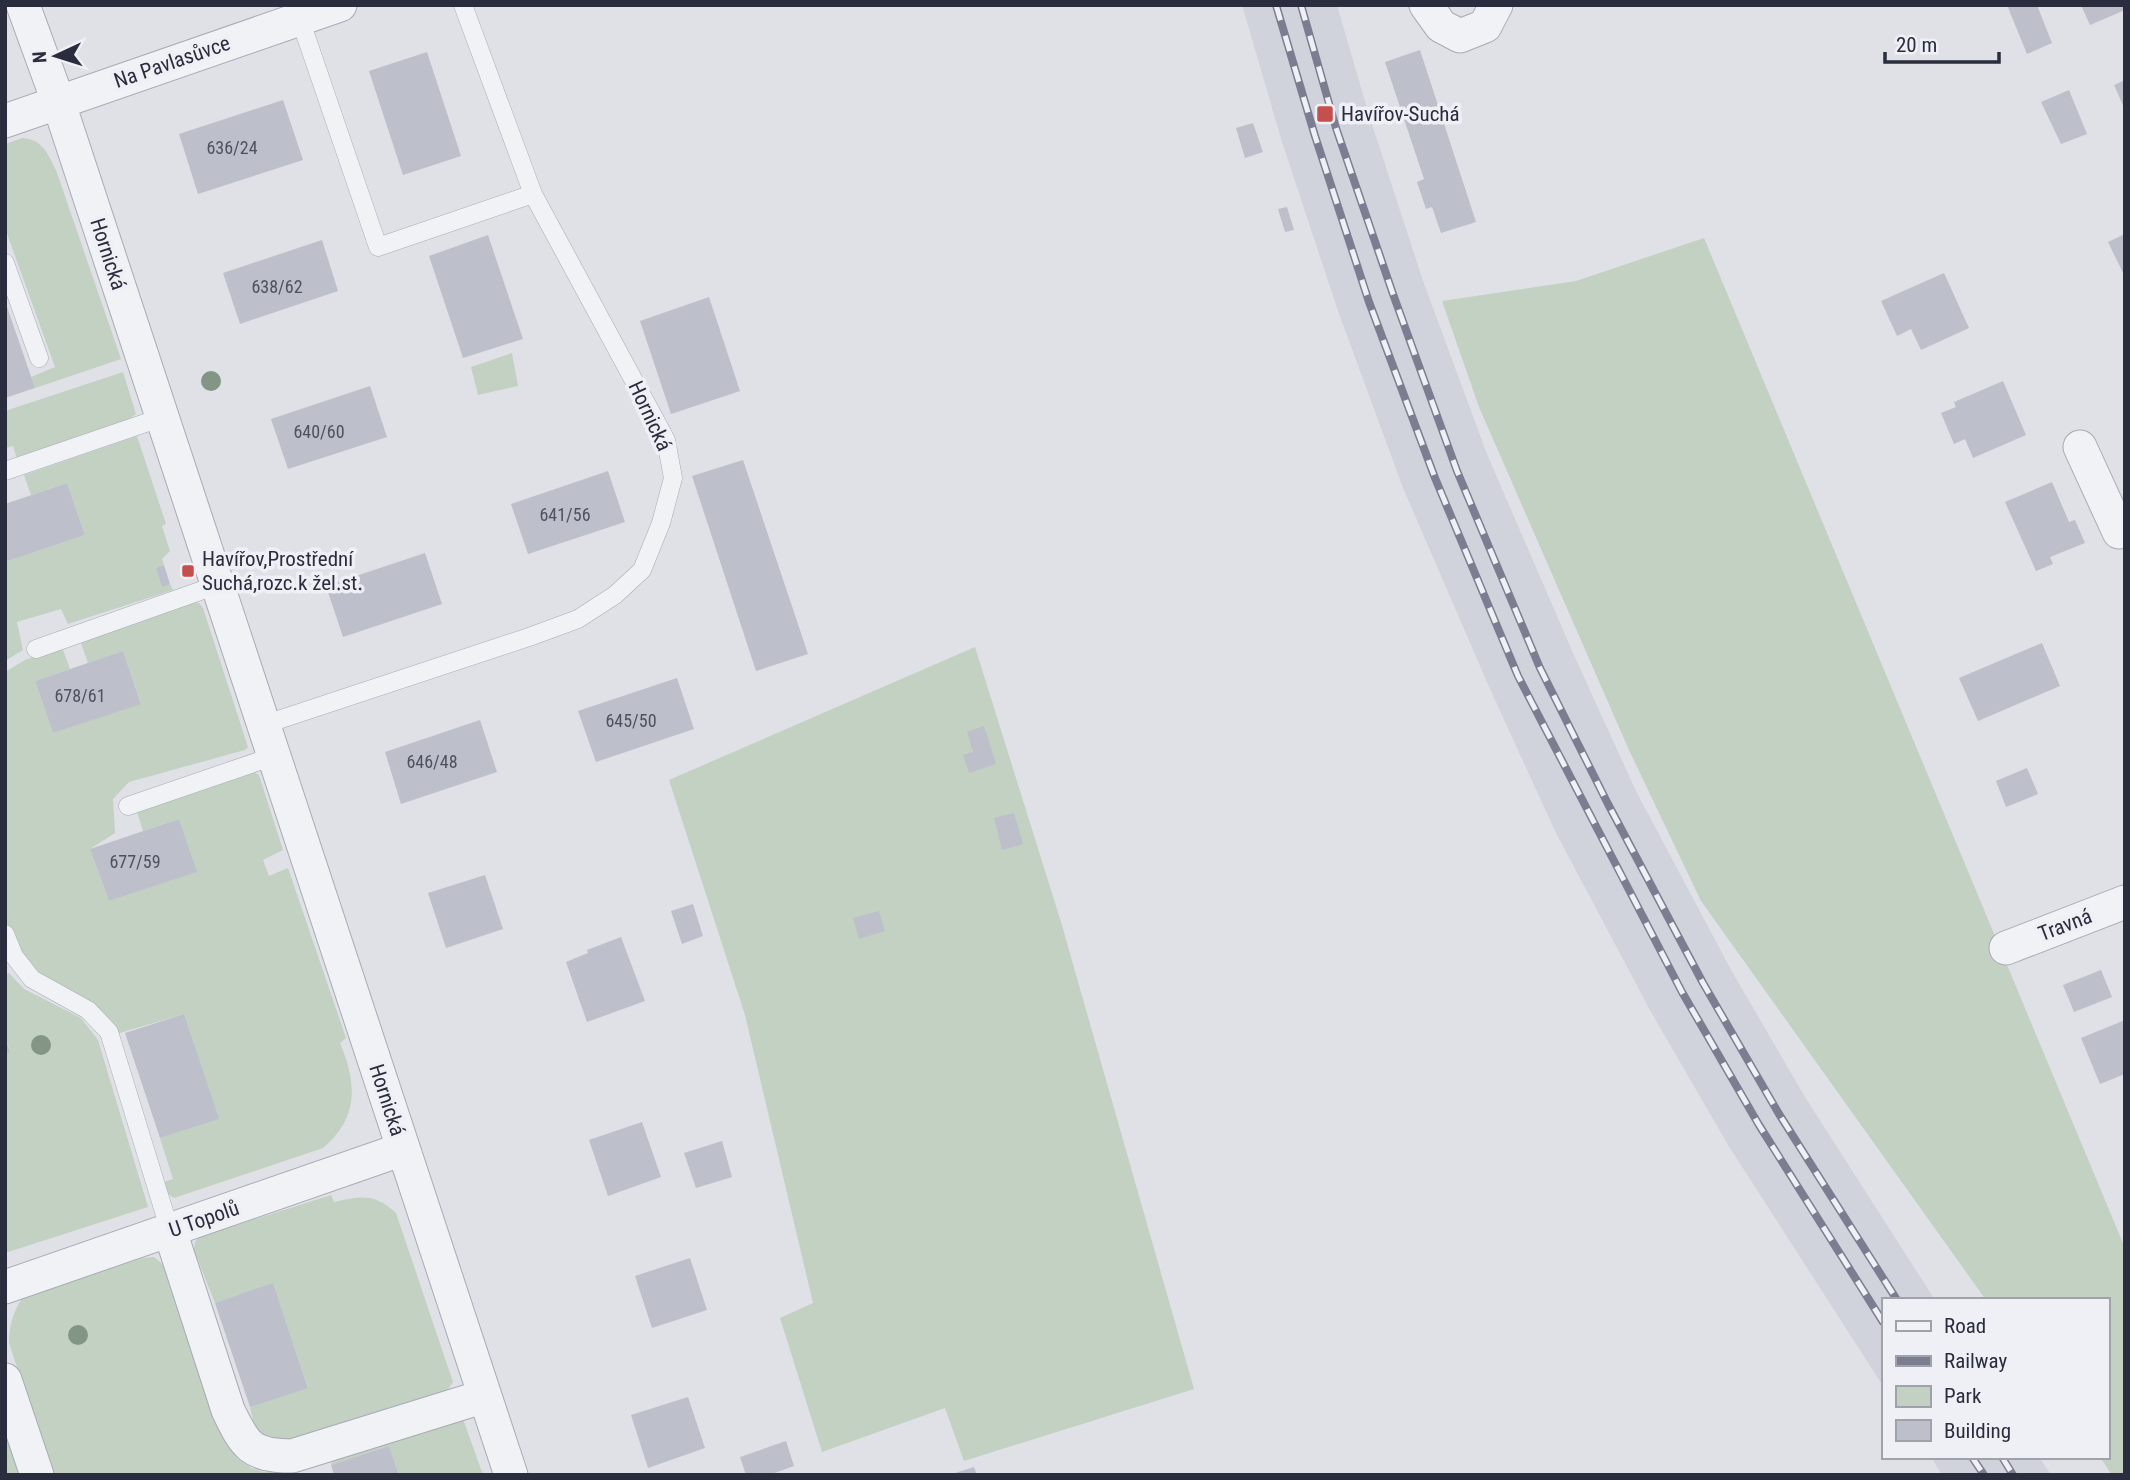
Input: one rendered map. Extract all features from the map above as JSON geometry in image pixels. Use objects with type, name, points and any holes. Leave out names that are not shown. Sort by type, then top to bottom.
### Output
[{"type":"street","name":"Hornická","points":[[23,5],[58,101],[511,1475]]},
{"type":"street","name":"Na Pavlasůvce","points":[[5,121],[340,5]]},
{"type":"street","points":[[1426,5],[1441,26],[1460,36],[1485,26],[1496,5]]},
{"type":"street","points":[[2080,447],[2119,532],[2125,531]]},
{"type":"street","name":"Travná","points":[[2006,948],[2125,902]]},
{"type":"street","name":"U Topolů","points":[[5,1287],[403,1149]]},
{"type":"street","points":[[170,1231],[228,1410],[239,1434],[253,1450],[271,1456],[292,1456],[485,1396]]},
{"type":"street","points":[[5,1380],[11,1408],[37,1475]]},
{"type":"lane","name":"Hornická","points":[[263,725],[529,638],[578,619],[615,595],[642,570],[661,523],[673,478],[666,440],[533,194],[463,5]]},
{"type":"lane","points":[[300,19],[378,247],[533,194]]},
{"type":"lane","points":[[5,263],[39,358]]},
{"type":"lane","points":[[5,471],[163,418]]},
{"type":"lane","points":[[36,649],[217,585]]},
{"type":"lane","points":[[128,806],[274,757]]},
{"type":"lane","points":[[5,934],[14,956],[32,979],[88,1010],[109,1032],[170,1231]]},
{"type":"shaded area","points":[[1242,5],[1337,5],[1369,115],[1423,281],[1487,454],[1636,791],[1730,968],[1805,1097],[1934,1298],[1882,1298],[1882,1384],[1728,1145],[1651,1012],[1555,831],[1403,488],[1338,311],[1282,142]]},
{"type":"shaded area","points":[[1932,1459],[2040,1459],[2051,1475],[1942,1475]]},
{"type":"green space","points":[[23,138],[40,145],[56,170],[121,359],[35,388],[31,377],[55,367],[5,228],[5,144]]},
{"type":"green space","points":[[1704,238],[2125,1248],[2125,1475],[2112,1475],[2101,1459],[2109,1459],[2109,1298],[1985,1298],[1701,901],[1629,750],[1479,407],[1442,301],[1576,281]]},
{"type":"green space","points":[[512,353],[518,386],[478,395],[471,367]]},
{"type":"green space","points":[[123,372],[136,414],[112,431],[17,459],[13,446],[5,448],[5,411]]},
{"type":"green space","points":[[137,436],[166,524],[162,526],[170,551],[162,559],[164,565],[156,568],[162,586],[170,584],[173,590],[68,624],[61,609],[17,622],[23,650],[5,661],[5,562],[85,535],[67,483],[31,495],[24,475]]},
{"type":"green space","points":[[193,602],[199,603],[203,608],[248,747],[129,782],[113,799],[115,833],[90,849],[109,901],[196,872],[179,819],[143,831],[136,809],[252,771],[259,775],[283,850],[263,860],[269,876],[288,868],[346,1038],[340,1043],[352,1086],[349,1112],[343,1125],[323,1148],[174,1198],[167,1193],[164,1182],[173,1179],[160,1138],[218,1119],[184,1014],[113,1035],[86,998],[43,979],[24,964],[5,924],[5,672],[25,660],[62,647],[70,669],[35,681],[53,733],[141,703],[123,651],[88,663],[80,640]]},
{"type":"green space","points":[[975,647],[1061,922],[1194,1389],[964,1461],[945,1408],[822,1452],[780,1318],[813,1303],[745,1015],[669,780]]},
{"type":"green space","points":[[9,973],[24,989],[81,1018],[98,1040],[148,1207],[5,1253],[5,1053],[10,1051],[5,1036],[5,974]]},
{"type":"green space","points":[[331,1195],[334,1202],[352,1198],[374,1199],[396,1213],[453,1382],[442,1398],[288,1447],[257,1438],[250,1407],[308,1387],[273,1284],[215,1303],[194,1250],[195,1242],[199,1237]]},
{"type":"green space","points":[[154,1257],[166,1267],[223,1431],[238,1459],[251,1468],[264,1472],[281,1471],[285,1475],[52,1475],[9,1343],[16,1309],[22,1298],[143,1258]]},
{"type":"green space","points":[[463,1419],[483,1475],[399,1475],[389,1446],[331,1465],[332,1461]]},
{"type":"green space","points":[[5,1428],[21,1475],[5,1475]]},
{"type":"building","points":[[2007,5],[2037,5],[2052,43],[2027,54]]},
{"type":"building","points":[[2081,5],[2125,5],[2125,10],[2090,25]]},
{"type":"building","name":"Havířov-Suchá","points":[[1420,50],[1476,222],[1441,233],[1432,207],[1426,209],[1417,182],[1424,179],[1385,62]]},
{"type":"building","points":[[427,52],[461,156],[403,175],[369,71]]},
{"type":"building","points":[[2125,80],[2125,110],[2114,85]]},
{"type":"building","points":[[2069,90],[2087,134],[2061,144],[2041,102]]},
{"type":"building","points":[[283,100],[303,160],[198,194],[179,134]]},
{"type":"building","points":[[1253,123],[1263,152],[1245,158],[1236,128]]},
{"type":"building","points":[[1287,207],[1294,230],[1285,232],[1278,209]]},
{"type":"building","points":[[2125,234],[2125,277],[2108,242]]},
{"type":"building","points":[[488,235],[523,339],[463,358],[429,256]]},
{"type":"building","points":[[322,240],[338,291],[240,324],[223,273]]},
{"type":"building","points":[[1944,273],[1969,328],[1921,350],[1911,329],[1897,336],[1881,301]]},
{"type":"building","points":[[709,297],[740,391],[671,414],[640,321]]},
{"type":"building","points":[[5,301],[35,388],[5,398]]},
{"type":"building","points":[[2003,381],[2026,435],[1973,458],[1965,439],[1954,444],[1941,413],[1956,407],[1954,402]]},
{"type":"building","points":[[370,386],[387,437],[288,469],[271,419]]},
{"type":"building","points":[[743,460],[808,654],[756,671],[692,476]]},
{"type":"building","points":[[608,471],[625,522],[528,554],[511,504]]},
{"type":"building","points":[[2052,482],[2069,522],[2075,520],[2085,543],[2050,557],[2053,564],[2036,571],[2005,502]]},
{"type":"building","points":[[67,483],[85,535],[5,562],[5,504]]},
{"type":"building","points":[[425,553],[442,604],[343,637],[326,586]]},
{"type":"building","points":[[164,565],[170,584],[162,587],[156,568]]},
{"type":"building","points":[[2042,643],[2060,686],[1978,721],[1959,678]]},
{"type":"building","points":[[123,651],[141,704],[53,733],[35,681]]},
{"type":"building","points":[[677,678],[694,729],[596,762],[578,711]]},
{"type":"building","points":[[480,720],[497,772],[401,804],[385,752]]},
{"type":"building","points":[[984,726],[996,764],[969,773],[963,755],[973,752],[967,732]]},
{"type":"building","points":[[2027,768],[2038,794],[2006,807],[1996,781]]},
{"type":"building","points":[[1014,813],[1023,844],[1002,850],[994,818]]},
{"type":"building","points":[[179,819],[197,872],[109,901],[90,849]]},
{"type":"building","points":[[485,875],[503,929],[446,948],[428,893]]},
{"type":"building","points":[[693,904],[703,936],[682,944],[671,911]]},
{"type":"building","points":[[879,911],[885,931],[859,939],[853,918]]},
{"type":"building","points":[[621,937],[645,1001],[587,1022],[566,962],[588,953],[587,950]]},
{"type":"building","points":[[2101,970],[2112,997],[2074,1012],[2063,985]]},
{"type":"building","points":[[184,1014],[219,1119],[160,1138],[125,1033]]},
{"type":"building","points":[[2125,1020],[2125,1074],[2100,1084],[2081,1038]]},
{"type":"building","points":[[5,1037],[10,1052],[5,1053]]},
{"type":"building","points":[[642,1122],[661,1177],[608,1196],[589,1140]]},
{"type":"building","points":[[722,1141],[732,1177],[696,1188],[684,1153]]},
{"type":"building","points":[[690,1258],[707,1310],[652,1328],[635,1276]]},
{"type":"building","points":[[273,1283],[308,1388],[250,1407],[215,1303]]},
{"type":"building","points":[[688,1397],[705,1448],[648,1468],[631,1415]]},
{"type":"building","points":[[786,1441],[794,1466],[769,1475],[746,1475],[740,1457]]},
{"type":"building","points":[[389,1446],[399,1475],[334,1475],[331,1465]]},
{"type":"building","points":[[974,1467],[977,1475],[952,1475],[952,1474]]},
{"type":"railway","points":[[1276,5],[1369,302],[1435,478],[1518,676],[1682,992],[1759,1125],[1882,1320]]},
{"type":"railway","points":[[1301,5],[1336,128],[1393,294],[1457,471],[1540,668],[1608,804],[1703,983],[1779,1114],[1896,1298]]},
{"type":"railway","points":[[1973,1459],[1984,1475]]},
{"type":"railway","points":[[2003,1459],[2013,1475]]},
{"type":"place","name":"Havířov-Suchá","points":[[1325,114]]},
{"type":"place","name":"Havířov,Prostřední Suchá,rozc.k žel.st.","points":[[188,571]]}]
